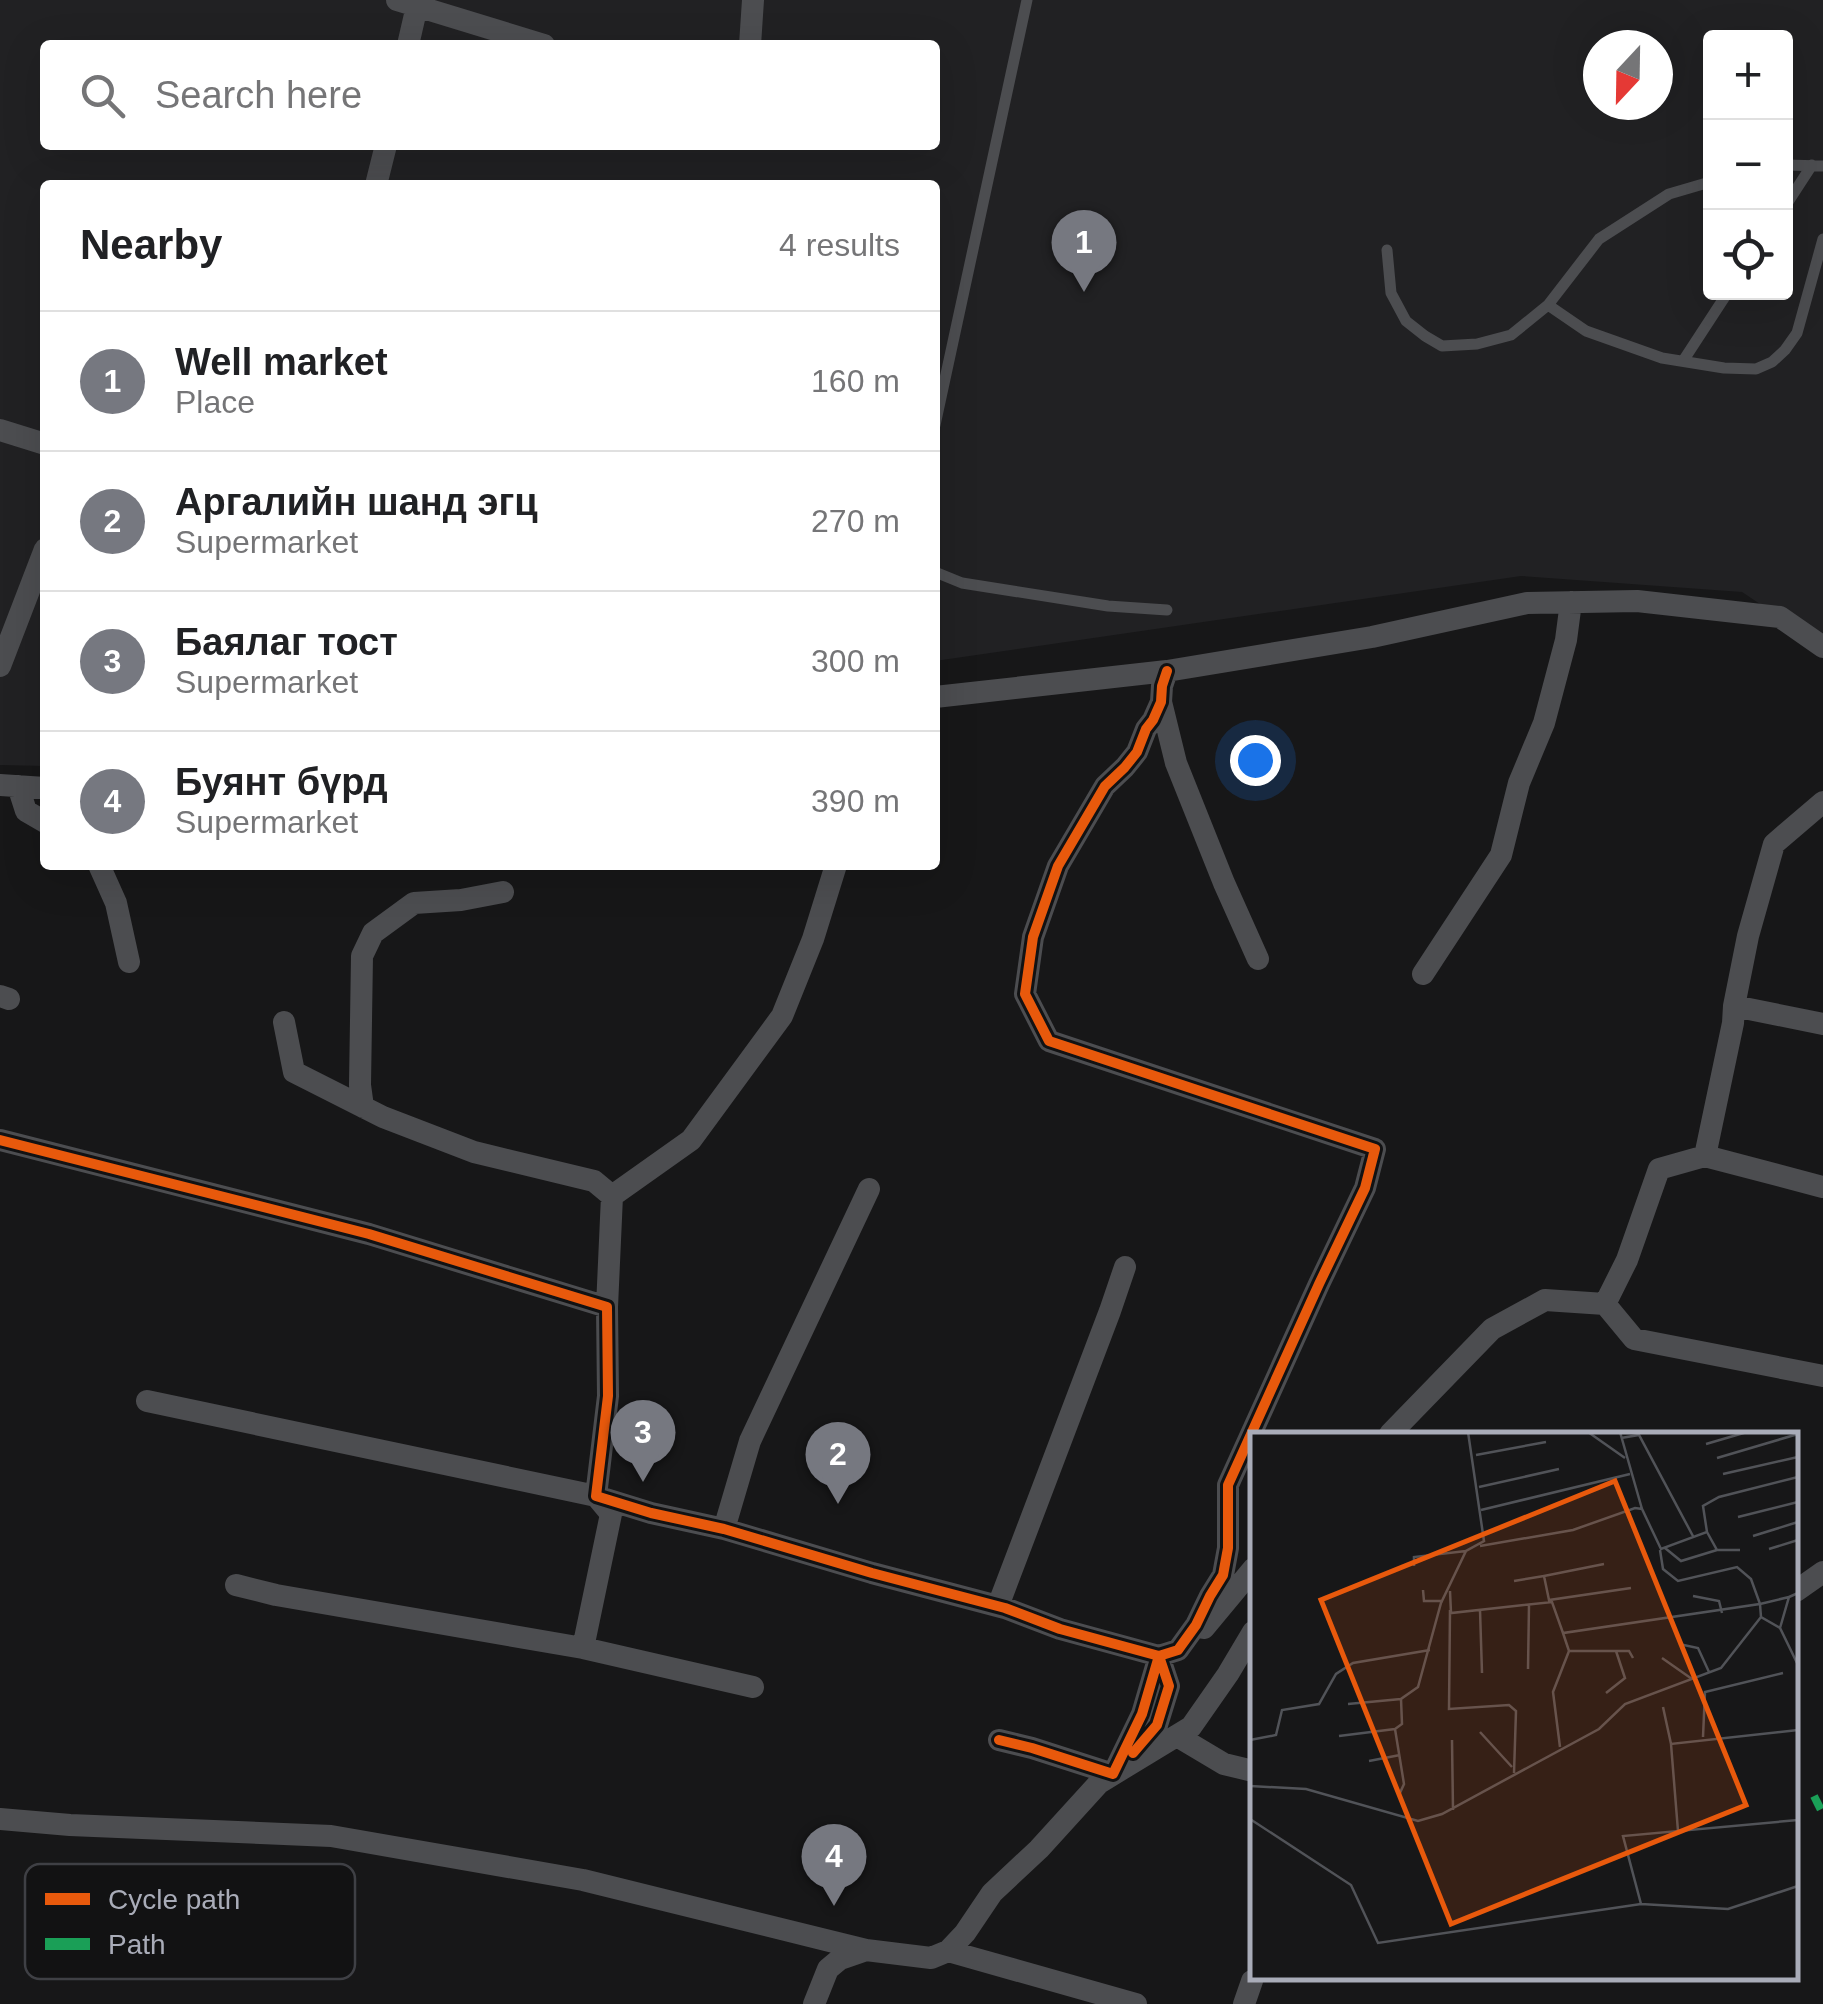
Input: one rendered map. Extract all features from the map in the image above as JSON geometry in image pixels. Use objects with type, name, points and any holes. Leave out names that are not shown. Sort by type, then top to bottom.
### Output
[{"type":"street","points":[[750,40],[754,0]]},
{"type":"street","points":[[408,40],[407,3],[528,40]]},
{"type":"street","points":[[377,180],[385,150]]},
{"type":"street","points":[[0,430],[40,442]]},
{"type":"street","points":[[0,666],[40,562]]},
{"type":"street","points":[[940,696],[1167,671],[1372,637],[1528,603],[1637,601],[1780,616],[1823,647]]},
{"type":"street","points":[[1424,974],[1500,855],[1519,783],[1544,722],[1572,602]]},
{"type":"street","points":[[1167,671],[1162,702],[1176,763],[1258,960]]},
{"type":"street","points":[[1162,702],[1136,752],[1104,786],[1058,866],[1033,937],[1025,994],[1049,1041],[1375,1149],[1366,1188],[1252,1432]]},
{"type":"street","points":[[9,786],[40,788]]},
{"type":"street","points":[[9,786],[26,810],[40,819]]},
{"type":"street","points":[[1706,1156],[1748,936],[1774,844],[1823,802]]},
{"type":"street","points":[[101,870],[116,903],[129,962]]},
{"type":"street","points":[[612,1196],[692,1140],[782,1016],[834,870]]},
{"type":"street","points":[[363,1106],[362,956],[372,933],[414,903],[503,892]]},
{"type":"street","points":[[1734,1006],[1823,1024]]},
{"type":"street","points":[[284,1022],[294,1072],[363,1106],[474,1152],[594,1181],[612,1196]]},
{"type":"street","points":[[0,1140],[369,1234],[608,1307]]},
{"type":"street","points":[[1605,1304],[1627,1260],[1658,1169],[1706,1156],[1823,1187]]},
{"type":"street","points":[[724,1528],[750,1441],[869,1189]]},
{"type":"street","points":[[582,1648],[611,1514],[596,1496],[608,1396],[612,1196]]},
{"type":"street","points":[[998,1606],[1125,1267]]},
{"type":"street","points":[[1392,1432],[1492,1329],[1545,1300],[1605,1304],[1634,1339],[1823,1376]]},
{"type":"street","points":[[147,1401],[596,1496],[998,1606],[1060,1629],[1168,1653],[1206,1627],[1250,1574]]},
{"type":"street","points":[[1114,1774],[1158,1726],[1169,1686],[1168,1653],[1196,1625],[1224,1575],[1228,1485],[1250,1436]]},
{"type":"street","points":[[1798,1590],[1823,1572]]},
{"type":"street","points":[[236,1585],[582,1648],[753,1687]]},
{"type":"street","points":[[0,1819],[331,1836],[583,1880],[866,1950],[932,1958],[948,1951],[992,1893],[1039,1849],[1099,1782],[1191,1726],[1250,1637]]},
{"type":"street","points":[[1177,1736],[1224,1764],[1250,1770]]},
{"type":"street","points":[[999,1740],[1114,1774]]},
{"type":"street","points":[[814,2004],[828,1969],[840,1959],[866,1950]]},
{"type":"street","points":[[948,1951],[1136,2004]]},
{"type":"street","points":[[1244,2004],[1252,1981]]},
{"type":"lane","points":[[940,402],[1026,0]]},
{"type":"lane","points":[[1793,196],[1817,166]]},
{"type":"lane","points":[[1387,250],[1391,293],[1406,320],[1442,346],[1477,344],[1512,334],[1548,305],[1599,239],[1669,194],[1703,184]]},
{"type":"lane","points":[[1548,305],[1586,331],[1662,358],[1756,369],[1772,362],[1796,334],[1823,239]]},
{"type":"lane","points":[[1683,361],[1723,300]]},
{"type":"lane","points":[[940,574],[962,584],[1108,606],[1167,610]]},
{"type":"shaded area","points":[[0,0],[1823,0],[1823,646],[1742,592],[1521,576],[940,660],[940,180],[40,180],[40,766],[0,765]]},
{"type":"marked path","points":[[1814,1796],[1823,1814]]},
{"type":"cycle path","points":[[1167,671],[1161,702],[1137,752],[1105,786],[1058,866],[1033,937],[1025,994],[1049,1041],[1375,1149],[1365,1188],[1252,1432]]},
{"type":"cycle path","points":[[0,1140],[369,1234],[607,1307],[608,1396],[596,1496],[1005,1608],[1060,1629],[1159,1656],[1169,1686],[1157,1725],[1133,1753]]},
{"type":"cycle path","points":[[999,1740],[1113,1774],[1142,1714],[1159,1656],[1178,1650],[1223,1575],[1228,1548],[1228,1485],[1250,1436]]},
{"type":"place","name":"Well market","points":[[1084,292]]},
{"type":"place","name":"Баялаг тост","points":[[643,1482]]},
{"type":"place","name":"Аргалийн шанд эгц","points":[[838,1504]]},
{"type":"place","name":"Буянт бүрд","points":[[834,1906]]}]
